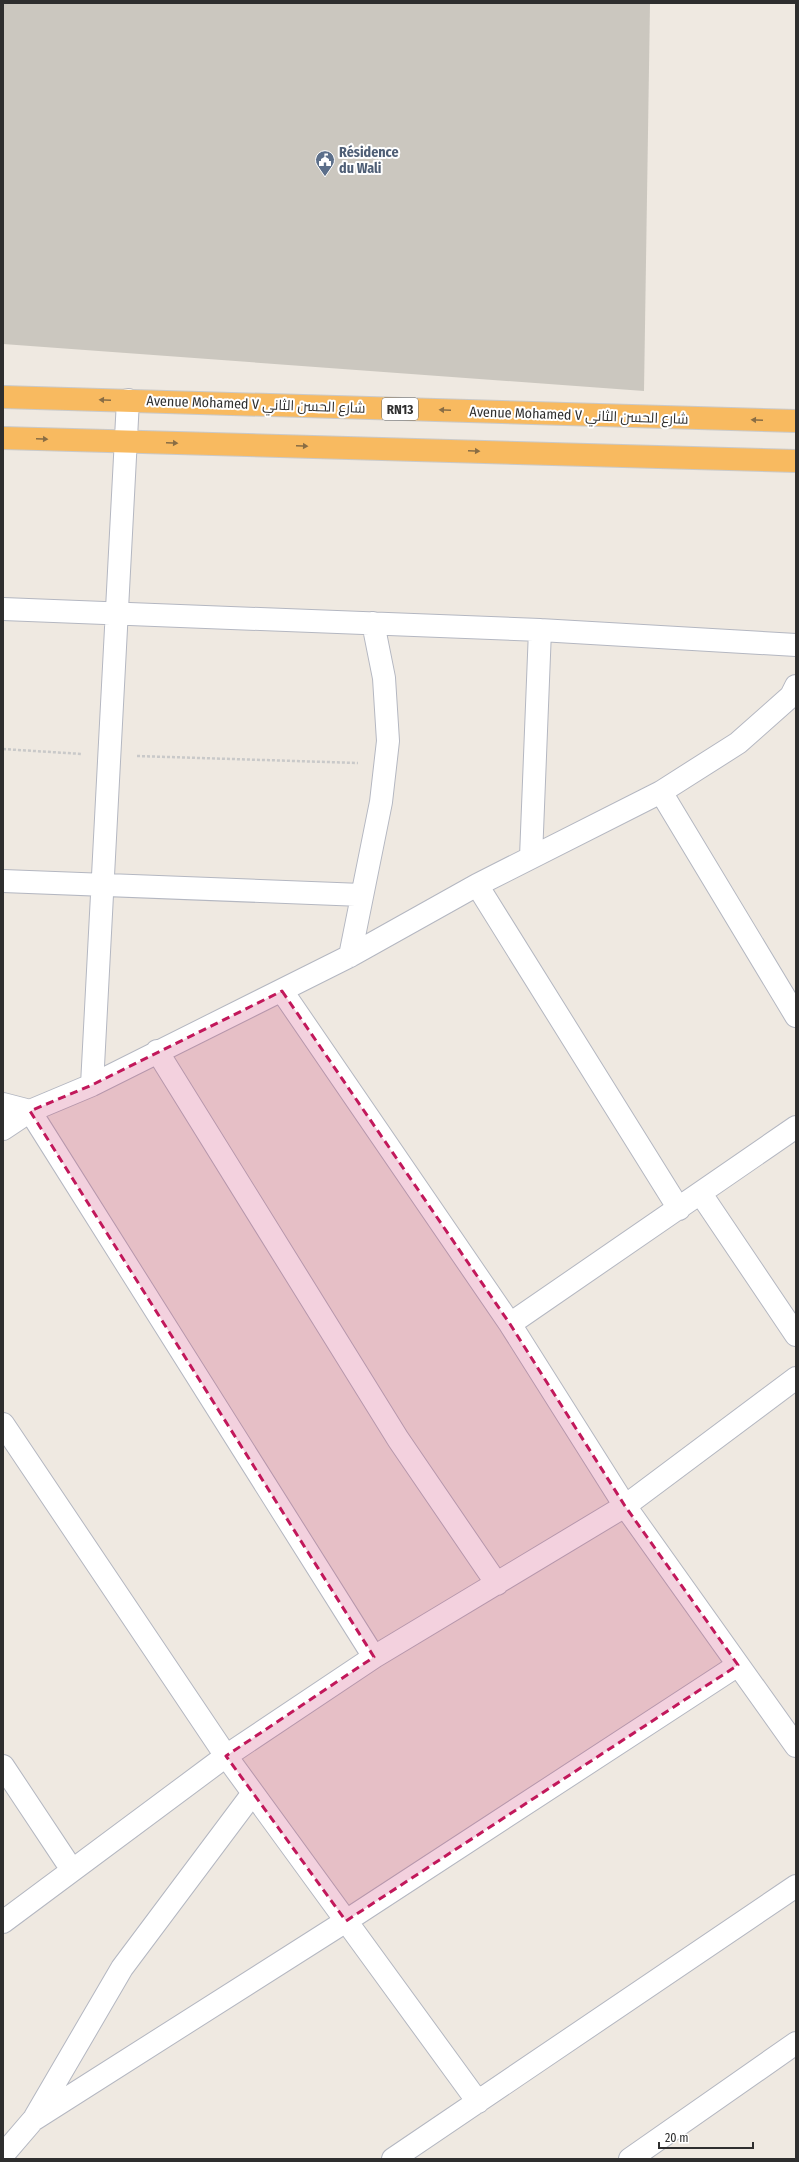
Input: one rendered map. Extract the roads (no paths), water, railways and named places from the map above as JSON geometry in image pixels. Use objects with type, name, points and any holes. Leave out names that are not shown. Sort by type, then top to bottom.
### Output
[{"type":"highway","name":"Avenue Mohamed V شارع الحسن الثاني","points":[[3,396],[796,421]]},
{"type":"highway","points":[[3,438],[796,461]]},
{"type":"street","points":[[92,1085],[128,400]]},
{"type":"street","points":[[3,609],[540,630],[796,646]]},
{"type":"street","points":[[350,956],[381,802],[388,741],[384,678],[373,623]]},
{"type":"street","points":[[531,857],[540,630]]},
{"type":"street","points":[[3,1129],[30,1111],[92,1085],[157,1051],[282,991],[350,956],[477,885],[661,792],[738,743],[794,696]]},
{"type":"street","points":[[661,792],[796,1016]]},
{"type":"street","points":[[3,881],[362,895]]},
{"type":"street","points":[[477,885],[679,1209]]},
{"type":"street","points":[[282,991],[510,1324],[625,1506],[796,1746]]},
{"type":"street","points":[[157,1051],[398,1439],[497,1584]]},
{"type":"street","points":[[3,1104],[30,1111],[374,1657]]},
{"type":"street","points":[[510,1324],[701,1194],[796,1127]]},
{"type":"street","points":[[701,1194],[796,1335]]},
{"type":"street","points":[[3,1922],[226,1756],[374,1657],[625,1506],[796,1378]]},
{"type":"street","points":[[3,1424],[226,1756],[478,2102]]},
{"type":"street","points":[[33,2120],[346,1921],[738,1664]]},
{"type":"street","points":[[3,1766],[72,1870]]},
{"type":"street","points":[[3,2155],[33,2120],[122,1968],[253,1793]]},
{"type":"street","points":[[393,2159],[796,1886]]},
{"type":"street","points":[[630,2159],[796,2043]]},
{"type":"place","name":"Résidence du Wali","points":[[325,177]]}]
